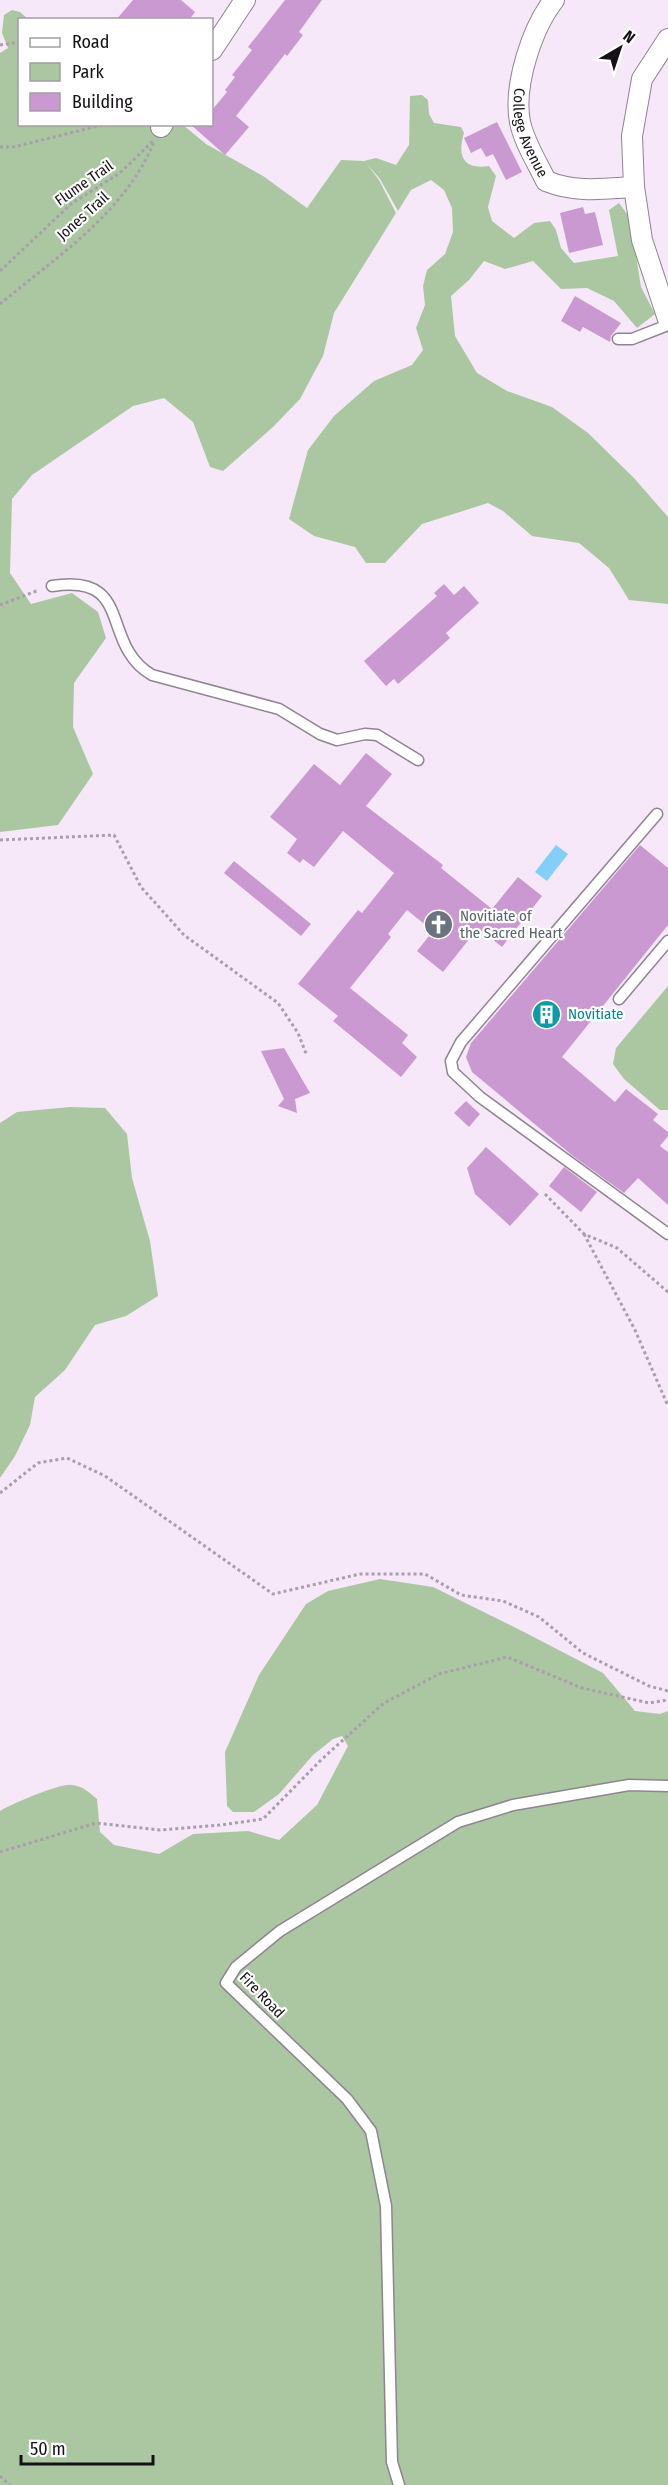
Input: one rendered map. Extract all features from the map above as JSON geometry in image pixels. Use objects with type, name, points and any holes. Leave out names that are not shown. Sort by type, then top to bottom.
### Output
[{"type":"street","points":[[213,48],[245,0]]},
{"type":"street","name":"College Avenue","points":[[554,0],[539,23],[530,44],[517,104],[520,125],[546,181],[565,189],[634,187]]},
{"type":"street","points":[[668,39],[642,79],[632,136],[634,187],[642,240],[668,319]]},
{"type":"lane","points":[[618,339],[632,339],[668,325]]},
{"type":"lane","points":[[52,586],[81,583],[101,593],[109,604],[129,655],[135,663],[152,675],[279,709],[320,734],[337,740],[365,734],[377,735],[418,760]]},
{"type":"lane","points":[[657,814],[461,1042],[451,1061],[453,1072],[480,1097],[668,1234]]},
{"type":"lane","points":[[619,999],[668,941]]},
{"type":"lane","name":"Fire Road","points":[[399,2485],[392,2462],[386,2206],[371,2131],[347,2098],[226,1983],[236,1967],[280,1931],[458,1822],[513,1805],[629,1785],[668,1786]]},
{"type":"path","points":[[0,45],[18,42]]},
{"type":"path","points":[[0,147],[14,147],[98,126]]},
{"type":"path","name":"Flume Trail","points":[[0,271],[70,204],[77,202],[89,191],[120,173],[160,130]]},
{"type":"path","name":"Jones Trail","points":[[0,304],[98,222],[124,194],[136,178],[160,130]]},
{"type":"path","points":[[0,605],[52,586]]},
{"type":"path","points":[[0,840],[114,835],[141,886],[184,935],[278,1003],[298,1033],[307,1056]]},
{"type":"path","points":[[545,1194],[584,1234],[635,1330],[668,1406]]},
{"type":"path","points":[[584,1234],[617,1248],[668,1292]]},
{"type":"path","points":[[0,1493],[38,1463],[67,1458],[105,1476],[273,1594],[360,1574],[425,1574],[461,1595],[503,1601],[539,1617],[583,1653],[649,1686],[668,1691]]},
{"type":"path","points":[[0,1852],[96,1823],[160,1830],[264,1819],[321,1760],[384,1703],[439,1674],[507,1657],[582,1688],[649,1703],[668,1700]]},
{"type":"path","points":[[0,2476],[10,2485]]},
{"type":"green space","points":[[12,10],[20,12],[27,18],[18,18],[18,126],[184,126],[206,144],[263,176],[307,208],[341,160],[364,161],[376,158],[396,165],[409,145],[410,96],[422,95],[428,100],[429,114],[434,123],[461,127],[464,133],[461,148],[464,160],[473,166],[489,166],[496,176],[488,207],[492,221],[514,238],[534,223],[550,221],[556,230],[561,248],[574,263],[618,256],[609,210],[619,203],[630,218],[641,287],[655,314],[637,328],[614,301],[587,288],[561,289],[533,261],[505,269],[484,261],[469,280],[451,296],[455,336],[477,373],[507,391],[552,407],[588,433],[634,478],[668,517],[668,604],[629,600],[609,568],[579,543],[532,536],[503,511],[488,503],[422,524],[385,563],[366,563],[355,547],[314,536],[289,519],[308,450],[334,416],[374,381],[412,365],[423,350],[416,328],[425,305],[423,286],[427,270],[445,254],[453,232],[452,208],[444,190],[431,180],[411,190],[398,211],[380,179],[367,164],[379,180],[396,213],[334,313],[323,356],[300,399],[273,427],[223,471],[210,467],[193,422],[164,398],[133,406],[32,475],[12,499],[10,573],[31,604],[72,593],[98,612],[106,638],[74,683],[73,727],[93,774],[58,825],[0,832],[0,53],[8,48],[2,33],[4,15]]},
{"type":"green space","points":[[668,986],[668,1110],[660,1110],[624,1079],[613,1064],[616,1048]]},
{"type":"green space","points":[[70,1107],[105,1108],[127,1134],[132,1178],[150,1241],[158,1296],[126,1316],[95,1325],[65,1370],[35,1397],[30,1425],[15,1456],[0,1478],[0,1123],[17,1112]]},
{"type":"green space","points":[[380,1579],[433,1587],[603,1673],[635,1711],[660,1714],[668,1711],[668,2485],[0,2485],[0,1811],[47,1791],[72,1785],[83,1788],[97,1799],[100,1832],[114,1845],[159,1854],[193,1834],[248,1831],[279,1840],[317,1805],[348,1746],[342,1736],[333,1739],[313,1755],[279,1794],[254,1812],[233,1812],[227,1806],[225,1752],[259,1675],[306,1604],[328,1591]]},
{"type":"water","points":[[556,845],[568,854],[547,881],[535,872]]},
{"type":"building","points":[[133,0],[181,0],[195,12],[190,18],[118,18]]},
{"type":"building","points":[[285,0],[322,0],[299,32],[303,35],[236,116],[249,127],[225,155],[192,126],[213,126],[213,109],[227,92],[225,90],[235,77],[232,75],[252,50],[248,47]]},
{"type":"building","points":[[497,122],[522,172],[506,180],[493,154],[486,157],[481,148],[471,153],[464,138]]},
{"type":"building","points":[[583,207],[585,214],[595,212],[603,245],[569,253],[560,213]]},
{"type":"building","points":[[575,296],[621,323],[611,336],[610,342],[583,327],[580,332],[561,321]]},
{"type":"building","points":[[444,584],[454,595],[464,586],[479,603],[446,633],[450,638],[430,656],[398,684],[394,679],[386,686],[364,661],[437,596],[434,593]]},
{"type":"building","points":[[366,753],[392,774],[366,806],[443,865],[441,868],[492,909],[518,877],[542,896],[502,947],[478,928],[443,972],[417,951],[433,931],[407,910],[388,934],[391,937],[350,988],[408,1035],[402,1043],[417,1057],[401,1077],[333,1021],[338,1016],[298,984],[358,910],[362,913],[394,873],[343,831],[314,867],[303,859],[300,863],[287,853],[297,839],[270,817],[314,764],[340,785]]},
{"type":"building","name":"Novitiate","points":[[640,845],[668,868],[668,925],[562,1057],[615,1102],[626,1089],[658,1114],[653,1120],[668,1132],[668,1136],[660,1146],[668,1152],[668,1205],[638,1178],[624,1193],[573,1156],[472,1072],[466,1057],[471,1043]]},
{"type":"building","points":[[234,861],[311,924],[301,936],[224,873]]},
{"type":"building","points":[[284,1048],[310,1093],[295,1099],[297,1113],[278,1106],[284,1099],[261,1051]]},
{"type":"building","points":[[466,1101],[480,1114],[469,1127],[454,1113]]},
{"type":"building","points":[[486,1147],[539,1194],[510,1226],[475,1194],[467,1168]]},
{"type":"building","points":[[564,1167],[597,1192],[581,1212],[549,1186]]},
{"type":"place","name":"Novitiate of the Sacred Heart","points":[[439,925]]},
{"type":"place","name":"Novitiate","points":[[547,1014]]}]
